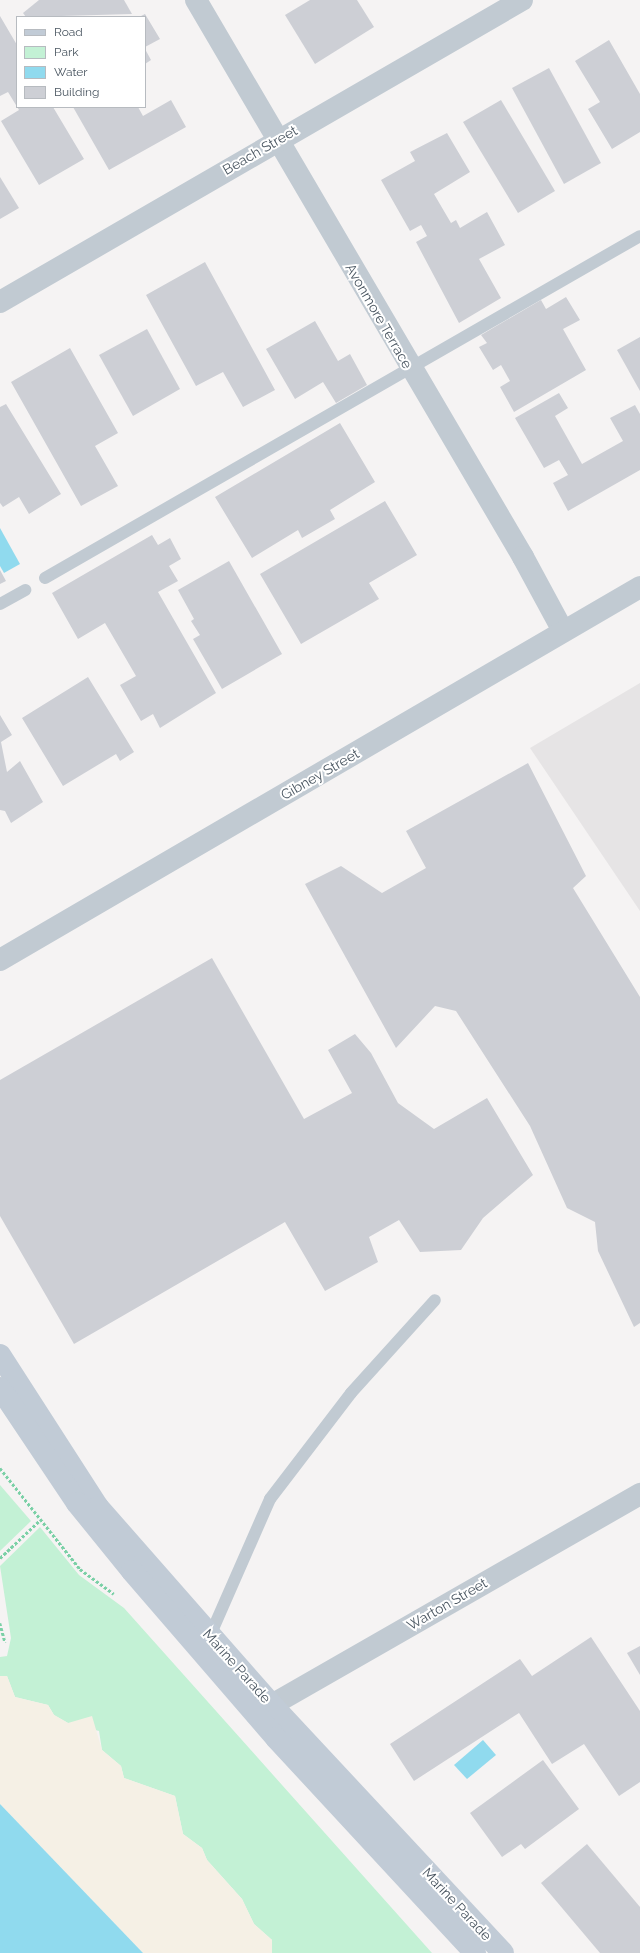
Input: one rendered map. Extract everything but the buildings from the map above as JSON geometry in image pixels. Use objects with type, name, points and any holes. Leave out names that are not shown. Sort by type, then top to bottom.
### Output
[{"type":"main road","name":"Marine Parade","points":[[0,1355],[98,1507],[205,1643]]},
{"type":"main road","name":"Marine Parade","points":[[0,1388],[77,1502],[263,1709],[384,1859],[475,1953]]},
{"type":"main road","name":"Marine Parade","points":[[263,1709],[503,1953]]},
{"type":"street","name":"Avonmore Terrace","points":[[196,0],[276,141],[523,557],[563,631]]},
{"type":"street","name":"Beach Street","points":[[0,302],[522,0]]},
{"type":"street","name":"Gibney Street","points":[[0,960],[640,586]]},
{"type":"street","name":"Warton Street","points":[[263,1709],[640,1494]]},
{"type":"lane","points":[[45,578],[640,236]]},
{"type":"lane","points":[[0,604],[25,590]]},
{"type":"lane","points":[[205,1643],[270,1499],[351,1393],[435,1300]]},
{"type":"path","points":[[0,1558],[40,1520]]},
{"type":"path","points":[[0,1623],[5,1642]]},
{"type":"shaded area","points":[[640,683],[640,911],[530,748]]},
{"type":"green space","points":[[0,1485],[31,1521],[0,1551]]},
{"type":"green space","points":[[40,1527],[79,1575],[124,1608],[432,1953],[272,1953],[272,1940],[254,1924],[242,1899],[207,1860],[202,1848],[183,1834],[175,1796],[124,1778],[121,1766],[102,1750],[99,1731],[68,1723],[54,1715],[48,1705],[15,1697],[7,1676],[0,1676],[0,1657],[7,1656],[11,1638],[0,1566]]},
{"type":"sand","points":[[0,1676],[7,1676],[15,1697],[48,1705],[54,1715],[68,1723],[92,1716],[102,1750],[121,1766],[124,1778],[175,1796],[183,1834],[202,1848],[207,1860],[242,1899],[254,1924],[272,1940],[272,1953],[143,1953],[0,1804]]},
{"type":"water","points":[[0,528],[20,564],[4,573],[0,566]]},
{"type":"water","points":[[483,1740],[496,1755],[467,1779],[454,1765]]},
{"type":"water","points":[[0,1804],[143,1953],[0,1953]]}]
